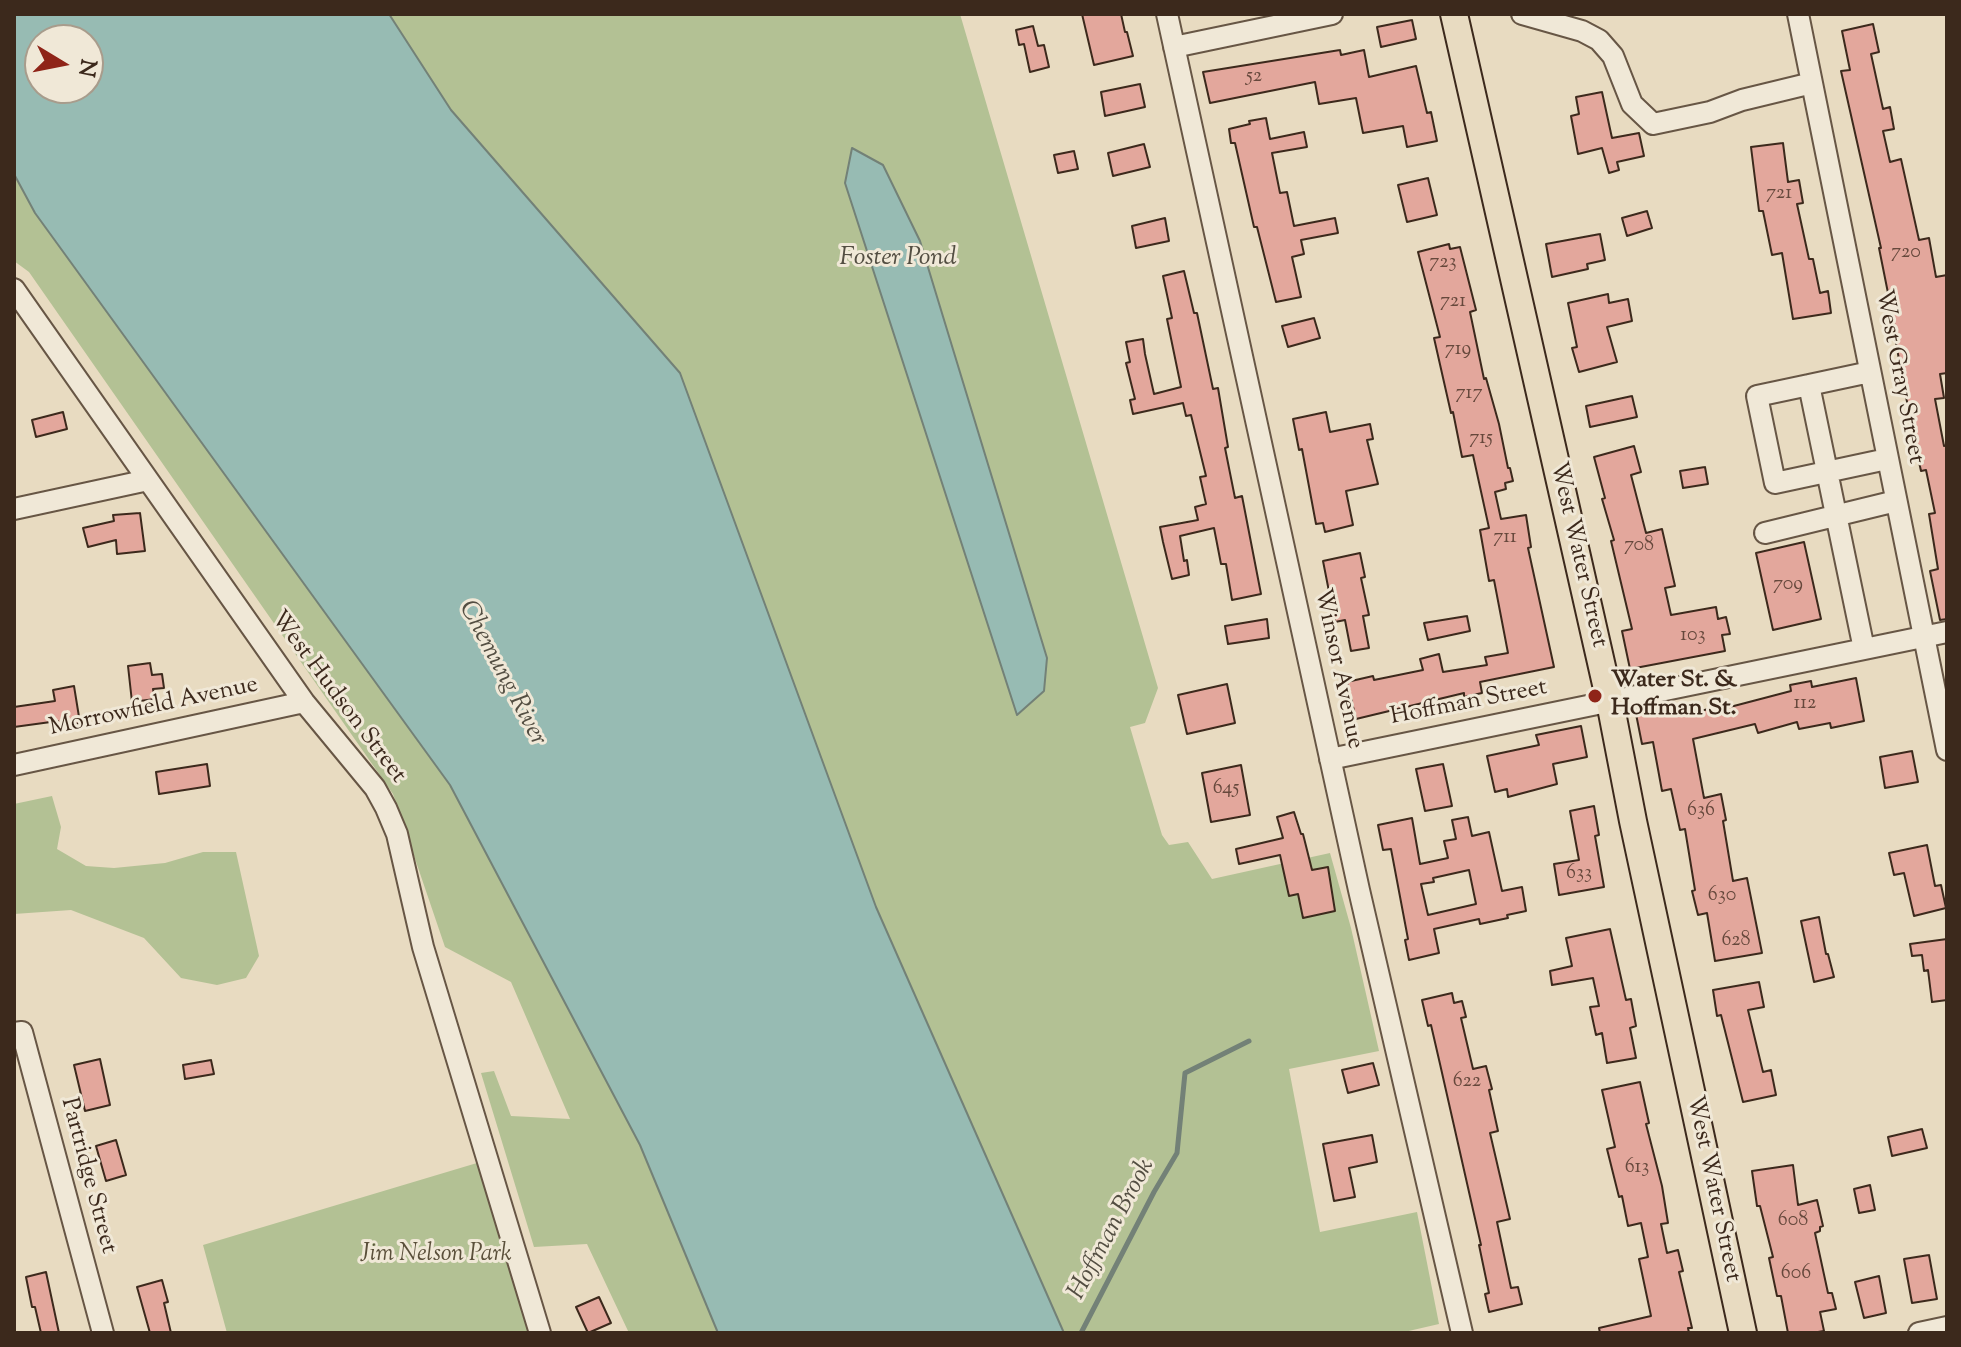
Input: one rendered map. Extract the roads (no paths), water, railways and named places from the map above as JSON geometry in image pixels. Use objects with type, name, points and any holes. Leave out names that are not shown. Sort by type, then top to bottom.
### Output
[{"type":"main road","name":"West Water Street","points":[[1454,14],[1610,702],[1743,1333]]},
{"type":"street","name":"Winsor Avenue","points":[[1167,14],[1359,890],[1462,1333]]},
{"type":"street","points":[[1174,47],[1332,14]]},
{"type":"street","points":[[1522,14],[1582,31],[1599,40],[1613,56],[1632,104],[1653,124],[1710,112],[1742,100],[1812,83]]},
{"type":"street","name":"West Gray Street","points":[[1798,14],[1947,750]]},
{"type":"street","name":"West Hudson Street","points":[[14,289],[304,702],[375,788],[386,808],[397,834],[423,947],[540,1333]]},
{"type":"street","points":[[1870,372],[1757,396],[1775,483],[1887,459]]},
{"type":"street","points":[[1809,385],[1864,649]]},
{"type":"street","points":[[14,509],[148,480]]},
{"type":"street","points":[[1765,533],[1896,501]]},
{"type":"street","name":"Hoffman Street","points":[[1330,759],[1947,632]]},
{"type":"street","name":"Morrowfield Avenue","points":[[14,765],[304,702]]},
{"type":"street","name":"Partridge Street","points":[[18,1032],[103,1333]]},
{"type":"water","name":"Chemung River","points":[[14,14],[389,14],[451,110],[680,373],[876,907],[1064,1333],[718,1333],[640,1145],[450,785],[35,213],[14,174]]},
{"type":"water","name":"Foster Pond","points":[[852,148],[883,165],[920,241],[1047,658],[1044,691],[1017,715],[845,183]]},
{"type":"waterway","name":"Hoffman Brook","points":[[1081,1333],[1177,1153],[1185,1073],[1249,1041]]},
{"type":"place","name":"Water St. & Hoffman St.","points":[[1595,696]]},
{"type":"park label","name":"Jim Nelson Park","points":[[436,1256]]}]
